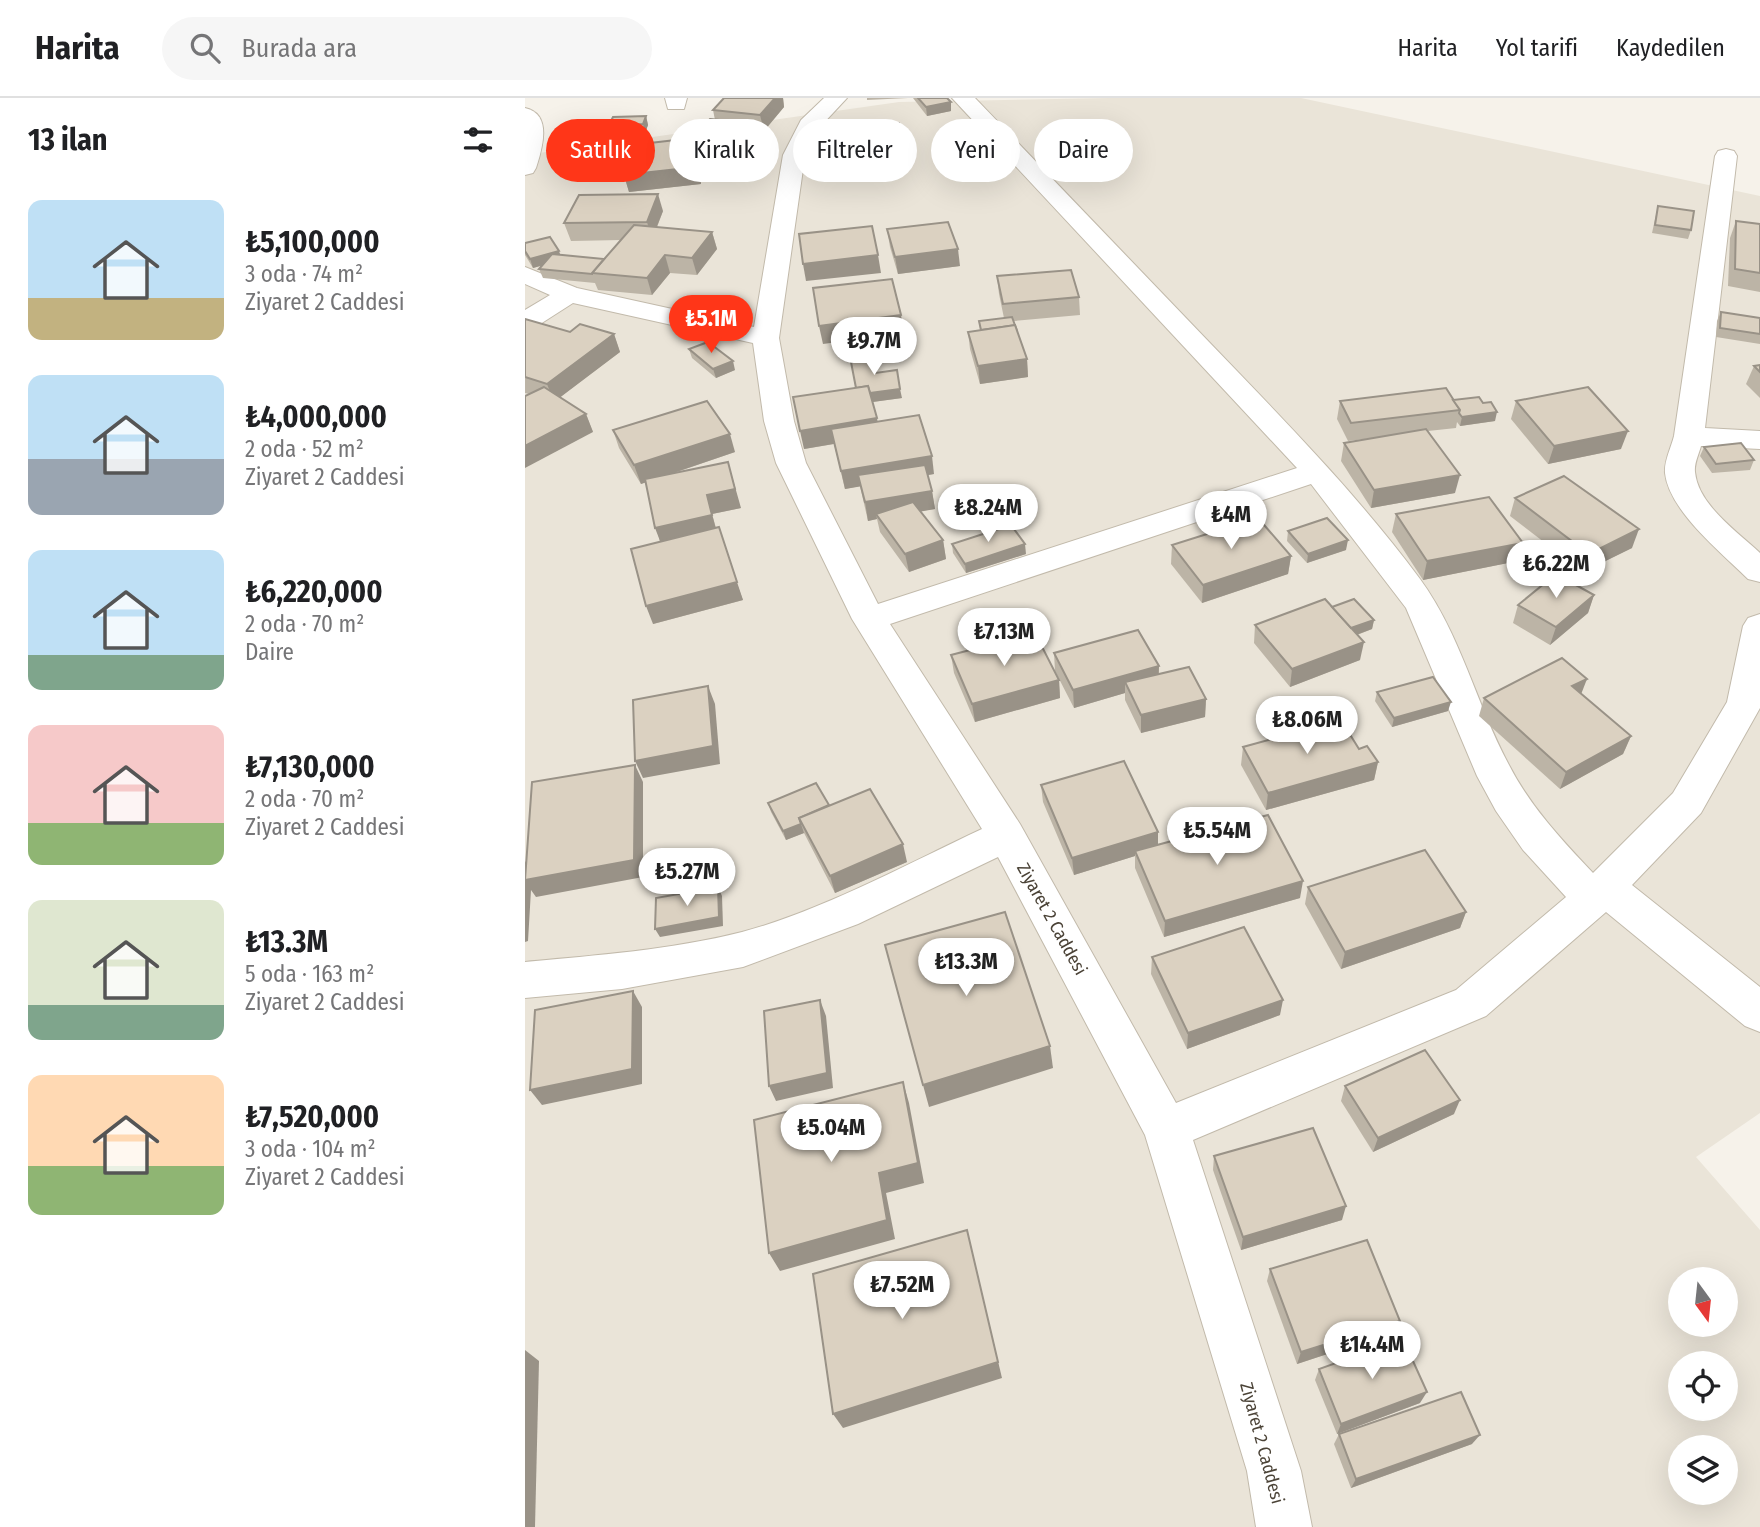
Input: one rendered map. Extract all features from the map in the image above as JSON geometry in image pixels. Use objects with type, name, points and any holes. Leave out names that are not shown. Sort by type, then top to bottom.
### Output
[{"type":"street","name":"Ziyaret 2 Caddesi","points":[[836,98],[809,125],[794,155],[766,338],[779,421],[791,463],[869,619],[1006,835],[1167,1129],[1274,1471],[1284,1527]]},
{"type":"street","points":[[963,98],[1317,472],[1421,605],[1490,766],[1510,801],[1537,839],[1599,893],[1760,1013]]},
{"type":"street","points":[[525,114],[532,121],[534,136],[525,169]]},
{"type":"street","points":[[1726,156],[1689,436],[1680,473],[1698,509],[1760,571]]},
{"type":"street","points":[[525,275],[569,294],[766,338]]},
{"type":"street","points":[[525,322],[569,294]]},
{"type":"street","points":[[1689,436],[1760,440]]},
{"type":"street","points":[[869,619],[1317,472]]},
{"type":"street","points":[[1167,1129],[1471,1003],[1599,893],[1687,803],[1745,703],[1760,626]]},
{"type":"street","points":[[525,980],[622,971],[743,949],[844,912],[1006,835]]},
{"type":"shaded area","points":[[1301,98],[1760,196],[1760,1113],[1696,1157],[1760,1230],[1760,1527],[525,1527],[525,155],[546,152],[546,182],[655,182],[655,137],[669,135],[669,182],[779,182],[779,119],[899,102]]},
{"type":"building","points":[[724,98],[775,98],[760,115],[713,110]]},
{"type":"building","points":[[918,98],[947,98],[951,102],[926,107]]},
{"type":"building","points":[[646,116],[645,119],[612,119]]},
{"type":"building","points":[[669,141],[669,170],[655,172],[655,142]]},
{"type":"building","points":[[658,194],[647,222],[564,223],[579,195]]},
{"type":"building","points":[[1658,206],[1694,211],[1691,230],[1655,225]]},
{"type":"building","points":[[1736,221],[1760,224],[1760,273],[1735,269]]},
{"type":"building","points":[[948,222],[958,249],[895,257],[887,229]]},
{"type":"building","points":[[634,225],[712,232],[692,258],[665,255],[647,278],[592,273]]},
{"type":"building","points":[[872,226],[878,255],[803,264],[799,234]]},
{"type":"building","points":[[550,237],[559,251],[530,259],[525,251],[525,243]]},
{"type":"building","points":[[552,254],[604,259],[592,274],[539,269]]},
{"type":"building","points":[[1071,270],[1079,297],[1003,304],[997,276]]},
{"type":"building","points":[[892,279],[901,315],[819,326],[813,288]]},
{"type":"building","points":[[1721,312],[1760,318],[1760,334],[1720,328]]},
{"type":"building","points":[[1012,317],[1015,325],[981,330],[979,321]]},
{"type":"building","points":[[525,319],[570,332],[580,324],[614,334],[547,384],[525,377]]},
{"type":"building","points":[[1015,325],[1027,359],[978,366],[968,332]]},
{"type":"building","points":[[708,342],[733,361],[713,369],[689,349]]},
{"type":"building","points":[[873,359],[876,373],[897,370],[900,389],[870,393],[868,386],[856,388],[851,362]]},
{"type":"building","points":[[868,386],[877,418],[800,431],[793,397]]},
{"type":"building","points":[[544,387],[586,414],[525,446],[525,396]]},
{"type":"building","points":[[1588,387],[1628,431],[1554,446],[1516,401]]},
{"type":"building","points":[[1446,388],[1460,410],[1351,423],[1340,401]]},
{"type":"building","points":[[1479,397],[1483,403],[1491,402],[1497,412],[1462,417],[1453,400]]},
{"type":"building","points":[[707,401],[730,434],[634,465],[613,430]]},
{"type":"building","points":[[919,415],[932,456],[841,471],[831,429]]},
{"type":"building","points":[[1426,429],[1460,475],[1374,490],[1344,443]]},
{"type":"building","points":[[1741,443],[1754,460],[1716,464],[1704,447]]},
{"type":"building","points":[[728,462],[735,489],[707,495],[712,515],[655,528],[645,479]]},
{"type":"building","points":[[925,465],[932,491],[865,502],[858,475]]},
{"type":"building","points":[[1564,476],[1639,529],[1589,554],[1515,498]]},
{"type":"building","points":[[1489,497],[1523,543],[1427,561],[1396,514]]},
{"type":"building","points":[[913,502],[943,540],[905,554],[876,514]]},
{"type":"building","points":[[1258,518],[1291,556],[1203,585],[1172,545]]},
{"type":"building","points":[[1327,518],[1348,540],[1308,554],[1288,531]]},
{"type":"building","points":[[1011,525],[1025,544],[965,564],[952,544]]},
{"type":"building","points":[[719,527],[737,582],[646,606],[631,549]]},
{"type":"building","points":[[1556,574],[1594,595],[1556,627],[1518,605]]},
{"type":"building","points":[[1325,599],[1364,642],[1292,669],[1255,625]]},
{"type":"building","points":[[1354,599],[1374,620],[1351,628],[1332,607]]},
{"type":"building","points":[[1138,630],[1159,666],[1073,690],[1054,653]]},
{"type":"building","points":[[1035,633],[1059,680],[972,704],[951,655]]},
{"type":"building","points":[[1562,658],[1587,679],[1572,686],[1631,736],[1566,772],[1484,698]]},
{"type":"building","points":[[1189,667],[1206,699],[1141,715],[1125,682]]},
{"type":"building","points":[[1433,677],[1451,702],[1394,718],[1377,692]]},
{"type":"building","points":[[708,686],[713,746],[635,761],[633,700]]},
{"type":"building","points":[[1341,720],[1359,749],[1367,746],[1378,762],[1268,793],[1243,747]]},
{"type":"building","points":[[1124,761],[1158,832],[1072,858],[1041,785]]},
{"type":"building","points":[[635,765],[634,860],[525,880],[532,782]]},
{"type":"building","points":[[816,783],[829,805],[799,818],[801,824],[783,831],[768,803]]},
{"type":"building","points":[[870,789],[903,844],[830,876],[799,818]]},
{"type":"building","points":[[1268,815],[1303,881],[1165,921],[1135,851]]},
{"type":"building","points":[[1425,850],[1466,912],[1345,952],[1308,887]]},
{"type":"building","points":[[718,887],[719,917],[655,929],[656,898]]},
{"type":"building","points":[[1005,912],[1050,1046],[923,1085],[885,945]]},
{"type":"building","points":[[1244,927],[1283,1000],[1188,1033],[1152,957]]},
{"type":"building","points":[[633,991],[632,1069],[530,1090],[535,1010]]},
{"type":"building","points":[[820,1000],[827,1073],[769,1086],[764,1011]]},
{"type":"building","points":[[1425,1050],[1460,1100],[1378,1138],[1345,1086]]},
{"type":"building","points":[[903,1082],[918,1163],[879,1173],[887,1220],[769,1253],[754,1120]]},
{"type":"building","points":[[1313,1128],[1346,1206],[1243,1237],[1214,1156]]},
{"type":"building","points":[[967,1230],[998,1362],[833,1414],[813,1274]]},
{"type":"building","points":[[1367,1240],[1400,1321],[1301,1352],[1270,1269]]},
{"type":"building","points":[[1403,1339],[1427,1392],[1341,1424],[1319,1369]]},
{"type":"building","points":[[1461,1392],[1480,1435],[1356,1479],[1339,1434]]}]
